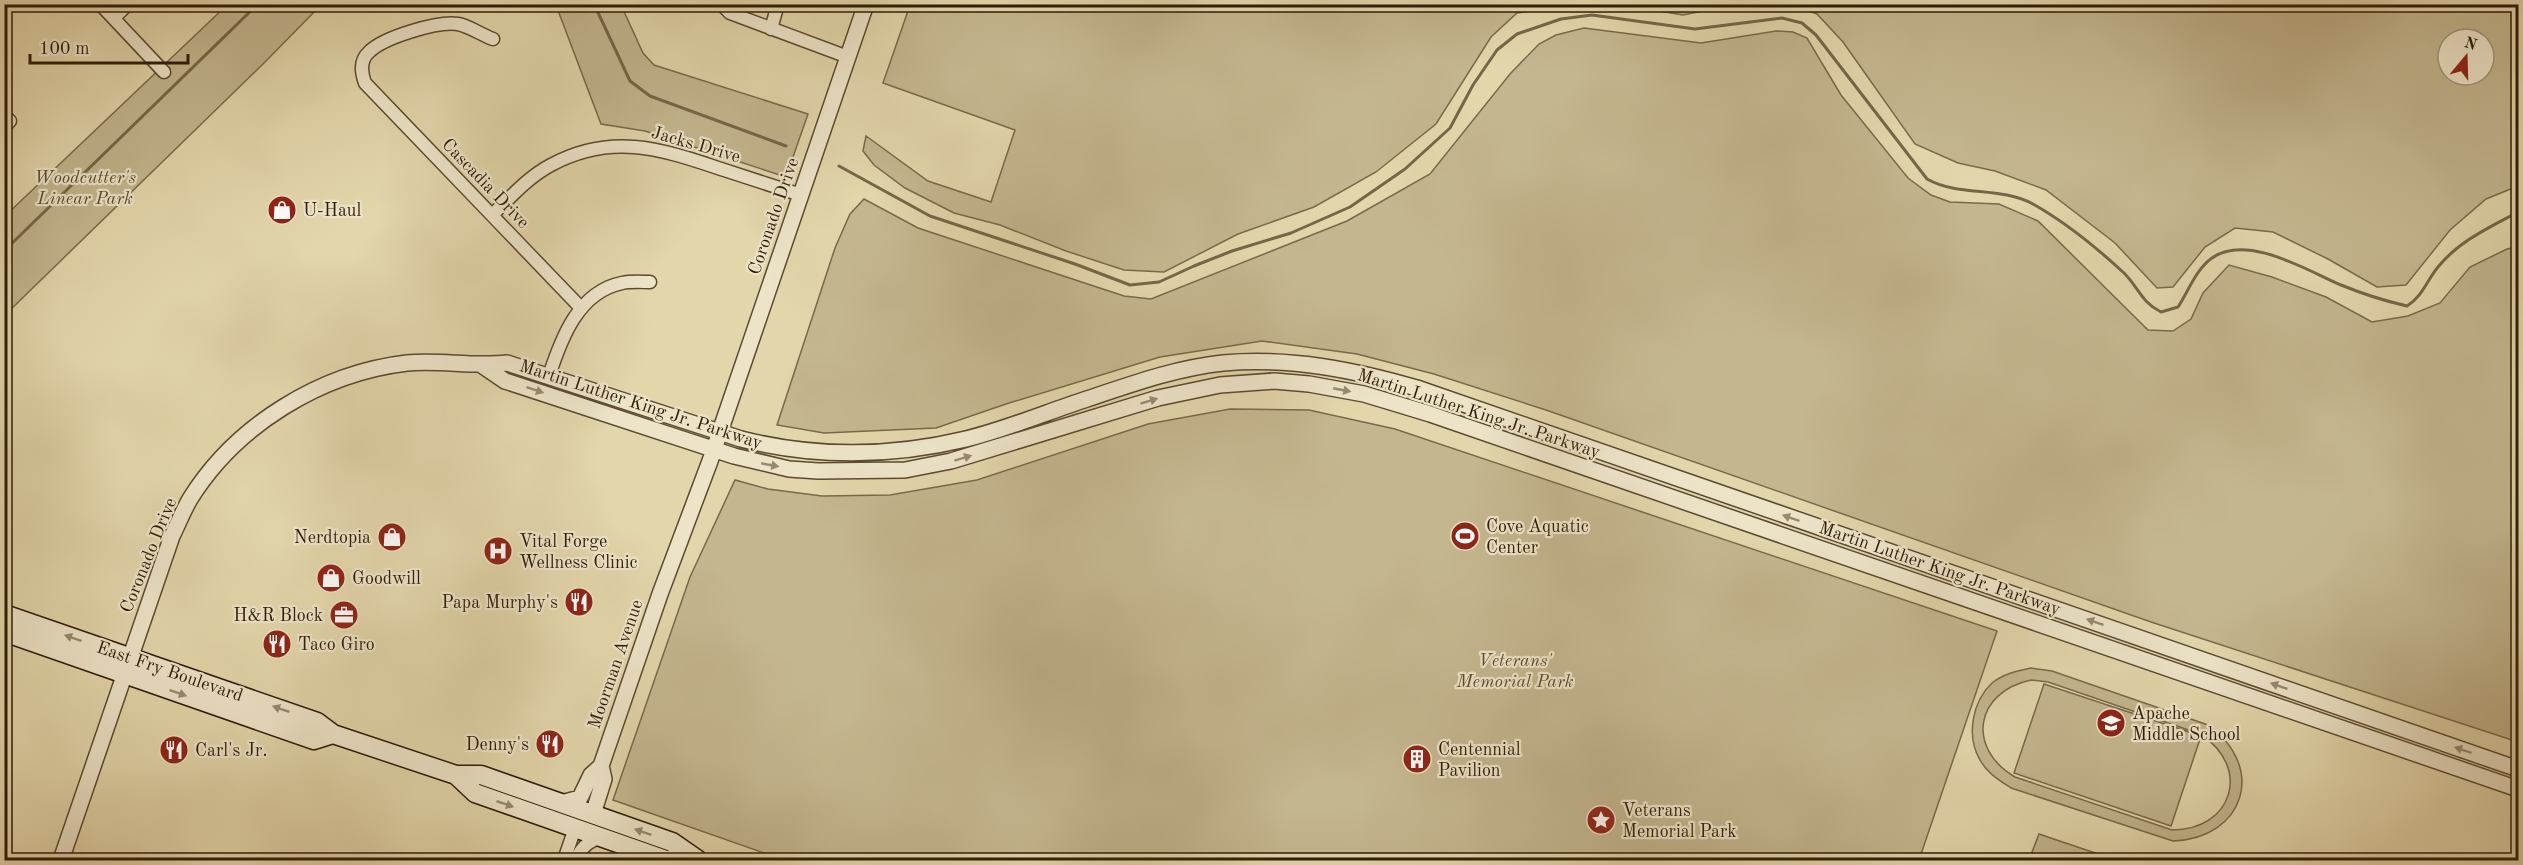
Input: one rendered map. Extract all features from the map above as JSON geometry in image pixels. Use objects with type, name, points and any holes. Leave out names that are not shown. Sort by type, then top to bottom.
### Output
[{"type":"main road","name":"East Fry Boulevard","points":[[4,614],[126,666],[314,740],[333,734],[456,775],[481,775],[672,842],[695,860]]},
{"type":"main road","name":"East Fry Boulevard","points":[[4,632],[126,666]]},
{"type":"main road","name":"East Fry Boulevard","points":[[456,775],[475,793],[666,860],[695,860]]},
{"type":"street","points":[[100,4],[164,72]]},
{"type":"street","points":[[114,18],[128,4]]},
{"type":"street","points":[[721,4],[730,13],[848,57]]},
{"type":"street","points":[[771,29],[778,4]]},
{"type":"street","name":"Coronado Drive","points":[[716,440],[866,4]]},
{"type":"street","name":"Cascadia Drive","points":[[493,39],[459,24],[434,26],[403,35],[368,52],[363,61],[362,72],[365,82],[581,308]]},
{"type":"street","name":"Jacks Drive","points":[[492,215],[549,165],[594,148],[621,145],[675,153],[801,195]]},
{"type":"street","points":[[549,376],[558,347],[581,308],[598,294],[620,283],[650,282]]},
{"type":"street","name":"Martin Luther King Jr. Parkway","points":[[483,366],[505,381],[716,440],[807,452],[869,453],[909,450],[968,438],[1156,376],[1190,369],[1256,361],[1338,368],[1420,389],[2518,769]]},
{"type":"street","name":"Coronado Drive","points":[[60,861],[172,536],[190,500],[209,473],[265,419],[294,400],[326,384],[407,363],[447,362],[483,366]]},
{"type":"street","name":"Martin Luther King Jr. Parkway","points":[[483,366],[507,363],[549,376],[716,440],[757,462],[789,469],[850,472],[905,470],[951,461],[1188,390],[1274,381],[1336,388],[1430,414],[2518,789]]},
{"type":"street","name":"Moorman Avenue","points":[[593,814],[603,779],[601,766],[716,440]]},
{"type":"street","name":"Moorman Avenue","points":[[561,803],[580,798],[591,775],[601,766]]},
{"type":"street","points":[[564,861],[575,828]]},
{"type":"street","points":[[576,861],[580,851],[588,842],[601,837]]},
{"type":"green space","points":[[910,4],[1571,5],[1517,13],[1491,37],[1436,124],[1376,172],[1314,207],[1238,234],[1164,272],[1124,270],[1066,251],[1000,225],[954,213],[905,188],[874,165],[863,151],[866,136],[928,181],[991,202],[1015,130],[883,83]]},
{"type":"green space","points":[[1733,4],[1683,15],[1623,5]]},
{"type":"green space","name":"Woodcutter's Linear Park","points":[[227,5],[321,5],[5,315],[5,216]]},
{"type":"green space","points":[[556,5],[621,5],[643,53],[654,65],[808,114],[786,177],[645,131],[601,124]]},
{"type":"green space","points":[[1793,5],[2518,5],[2518,186],[2486,199],[2450,230],[2406,285],[2377,287],[2328,259],[2273,232],[2235,228],[2205,247],[2173,287],[2157,288],[2115,243],[2046,190],[1995,171],[1958,163],[1915,144],[1843,42],[1817,14]]},
{"type":"green space","points":[[1584,28],[1701,43],[1776,31],[1793,32],[1807,38],[1841,95],[1908,178],[1931,195],[1950,202],[1999,204],[2038,221],[2148,330],[2173,331],[2191,319],[2203,293],[2229,265],[2272,277],[2326,297],[2372,322],[2408,316],[2440,303],[2470,267],[2507,249],[2518,247],[2518,742],[2151,622],[1546,410],[1434,374],[1357,354],[1262,341],[1160,357],[936,428],[824,433],[777,425],[835,248],[850,214],[864,199],[918,228],[1124,296],[1151,299],[1347,221],[1430,174],[1510,74],[1539,44],[1556,35]]},
{"type":"green space","name":"Veterans' Memorial Park","points":[[1230,409],[1309,410],[1395,429],[1997,631],[1919,860],[784,860],[613,800],[690,577],[735,480],[768,489],[822,496],[890,495],[977,480],[1148,424]]},
{"type":"green space","points":[[2031,668],[2052,671],[2208,725],[2226,742],[2238,760],[2242,779],[2240,798],[2231,814],[2217,828],[2198,837],[2173,841],[2011,788],[1998,779],[1983,765],[1976,751],[1972,730],[1976,709],[1985,691],[1996,680],[2005,675]],"holes":[[[2031,680],[2048,682],[2200,734],[2216,748],[2226,763],[2230,779],[2228,794],[2221,808],[2209,820],[2193,827],[2172,830],[2015,777],[1999,765],[1989,751],[1984,737],[1984,722],[1988,708],[1998,696],[2012,686]]]},
{"type":"green space","points":[[2044,684],[2201,736],[2171,826],[2014,773]]},
{"type":"green space","points":[[2039,834],[2116,860],[2029,860]]},
{"type":"waterway","points":[[4,251],[258,4]]},
{"type":"waterway","points":[[594,4],[630,81],[650,96],[786,146]]},
{"type":"waterway","points":[[839,166],[930,216],[1075,264],[1130,285],[1159,282],[1232,251],[1291,233],[1350,207],[1405,169],[1450,128],[1473,85],[1497,50],[1517,34],[1561,19],[1592,15],[1695,29],[1782,18],[1802,23],[1816,35],[1927,179],[1939,185],[2007,195],[2033,204],[2069,227],[2103,254],[2124,273],[2144,299],[2161,312],[2178,307],[2197,274],[2212,258],[2226,251],[2242,250],[2277,257],[2349,288],[2407,306],[2417,298],[2438,267],[2455,250],[2475,235],[2518,212]]},
{"type":"place","name":"U-Haul","points":[[282,210]]},
{"type":"place","name":"Cove Aquatic Center","points":[[1465,536]]},
{"type":"place","name":"Nerdtopia","points":[[392,537]]},
{"type":"place","name":"Vital Forge Wellness Clinic","points":[[498,551]]},
{"type":"place","name":"Goodwill","points":[[331,578]]},
{"type":"place","name":"Papa Murphy's","points":[[579,602]]},
{"type":"place","name":"H&R Block","points":[[344,615]]},
{"type":"place","name":"Taco Giro","points":[[277,644]]},
{"type":"place","name":"Apache Middle School","points":[[2111,723]]},
{"type":"place","name":"Denny's","points":[[550,744]]},
{"type":"place","name":"Carl's Jr.","points":[[174,750]]},
{"type":"place","name":"Centennial Pavilion","points":[[1417,759]]},
{"type":"place","name":"Veterans Memorial Park","points":[[1601,820]]}]
